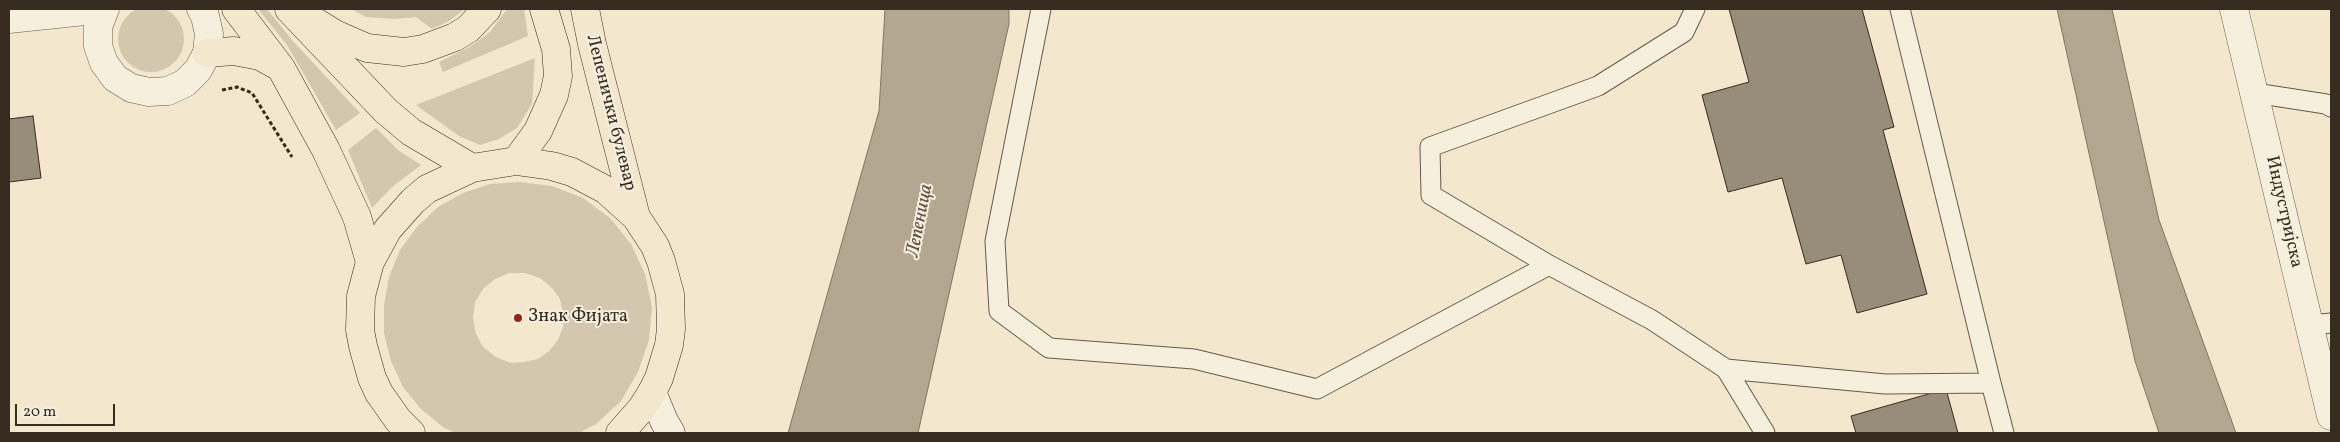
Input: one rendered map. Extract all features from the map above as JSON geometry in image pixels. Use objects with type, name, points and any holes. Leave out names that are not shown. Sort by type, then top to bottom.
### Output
[{"type":"main road","points":[[236,9],[282,68],[326,150],[357,217],[370,262]]},
{"type":"main road","points":[[289,9],[386,111],[411,132],[472,168]]},
{"type":"main road","points":[[293,9],[334,34],[367,48],[404,52],[423,50],[455,38],[468,29],[487,9]]},
{"type":"main road","name":"Лепенички булевар","points":[[516,161],[538,131],[554,94],[558,76],[556,49],[544,9]]},
{"type":"main road","name":"Лепенички булевар","points":[[586,9],[592,44],[636,217]]},
{"type":"main road","points":[[207,53],[234,50],[260,56],[282,68]]},
{"type":"main road","points":[[411,433],[388,407],[372,378],[366,362],[360,330],[360,313],[361,296],[370,262],[388,229],[413,201],[444,180],[472,168],[516,161],[552,166],[589,180],[606,190],[636,217],[655,246],[667,277],[672,320],[669,345],[659,378],[652,392],[642,408],[620,433]]},
{"type":"street","points":[[9,19],[104,9],[98,26],[98,46],[104,63],[115,78],[131,88],[149,92],[168,91],[185,83],[198,70],[207,53],[209,34],[205,16],[201,9]]},
{"type":"street","name":"Индустријска","points":[[2234,9],[2255,93],[2321,324],[2331,416]]},
{"type":"street","points":[[652,392],[671,433]]},
{"type":"lane","points":[[1042,9],[995,241],[999,311],[1049,348],[1194,359],[1317,390],[1549,265]]},
{"type":"lane","points":[[1695,9],[1684,32],[1598,86],[1430,148],[1431,195],[1549,265],[1652,320],[1726,369],[1765,433]]},
{"type":"lane","points":[[1900,9],[2004,433]]},
{"type":"lane","points":[[2255,93],[2326,104],[2331,107]]},
{"type":"lane","points":[[1726,369],[1885,384],[1991,383]]},
{"type":"path","points":[[221,90],[237,87],[252,93],[292,158]]},
{"type":"shaded area","points":[[151,6],[164,9],[174,16],[181,26],[184,39],[181,52],[174,62],[164,69],[151,72],[138,69],[128,62],[121,52],[118,39],[121,26],[128,16],[138,9]]},
{"type":"shaded area","points":[[258,9],[267,9],[292,40],[360,113],[336,130],[287,45]]},
{"type":"shaded area","points":[[351,9],[465,9],[449,21],[432,29],[416,17],[394,19],[366,17]]},
{"type":"shaded area","points":[[507,9],[524,9],[528,36],[443,72],[439,62],[471,46],[490,32]]},
{"type":"shaded area","points":[[535,58],[532,104],[517,128],[499,139],[480,145],[459,136],[416,105]]},
{"type":"shaded area","points":[[376,128],[398,150],[421,165],[392,187],[372,208],[348,150]]},
{"type":"shaded area","points":[[519,182],[552,186],[583,198],[610,218],[631,244],[645,274],[652,307],[649,340],[638,372],[621,401],[596,424],[579,433],[455,433],[443,427],[421,409],[403,387],[391,361],[384,333],[384,305],[389,277],[400,250],[417,227],[438,207],[463,193],[490,184]],"holes":[[[509,273],[525,273],[540,278],[552,288],[560,299],[563,327],[558,340],[549,351],[538,359],[510,363],[496,357],[483,347],[476,334],[473,318],[475,302],[483,289],[495,279]]]},
{"type":"water","name":"Лепеница","points":[[885,9],[1009,9],[1009,24],[918,433],[788,433],[879,111]]},
{"type":"water","points":[[2057,9],[2112,9],[2159,220],[2236,433],[2159,433],[2135,361]]},
{"type":"building","points":[[1729,9],[1862,9],[1894,127],[1883,130],[1927,294],[1857,313],[1841,255],[1806,264],[1782,178],[1728,192],[1702,95],[1749,82]]},
{"type":"building","points":[[33,116],[41,178],[9,182],[9,119]]},
{"type":"building","points":[[1946,389],[1958,433],[1856,433],[1851,416]]},
{"type":"place","name":"Знак Фијата","points":[[518,318]]}]
